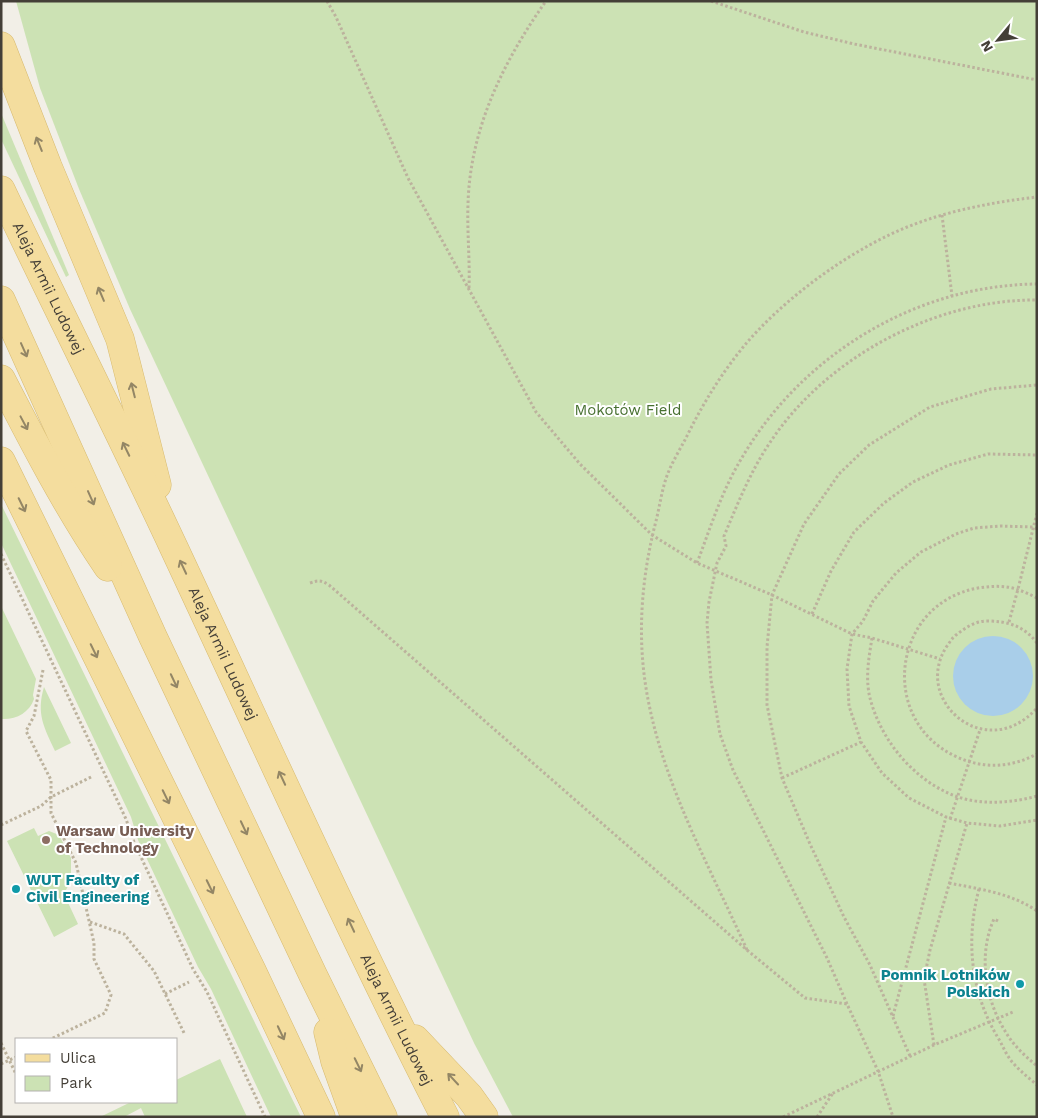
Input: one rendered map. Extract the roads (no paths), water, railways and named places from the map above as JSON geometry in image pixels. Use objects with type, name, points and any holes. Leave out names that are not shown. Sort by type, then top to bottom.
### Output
[{"type":"main road","points":[[1,46],[48,167],[120,339],[170,540]]},
{"type":"main road","name":"Aleja Armii Ludowej","points":[[1,190],[170,540],[394,1016],[445,1117]]},
{"type":"main road","points":[[1,300],[154,637],[313,975],[383,1117]]},
{"type":"main road","points":[[1,379],[52,477],[84,531],[154,637]]},
{"type":"main road","points":[[1,461],[252,971],[321,1117]]},
{"type":"main road","points":[[313,975],[335,1061],[355,1117]]},
{"type":"main road","points":[[394,1016],[469,1096],[484,1117]]},
{"type":"water","points":[[993,636],[1008,639],[1021,648],[1030,661],[1033,676],[1030,691],[1021,704],[1008,713],[993,716],[978,713],[965,704],[956,691],[953,676],[956,661],[965,648],[978,639]]},
{"type":"place","name":"Warsaw University of Technology","points":[[46,840]]},
{"type":"place","name":"WUT Faculty of Civil Engineering","points":[[16,889]]},
{"type":"place","name":"Pomnik Lotników Polskich","points":[[1020,984]]},
{"type":"park label","name":"Mokotów Field","points":[[628,410]]}]
